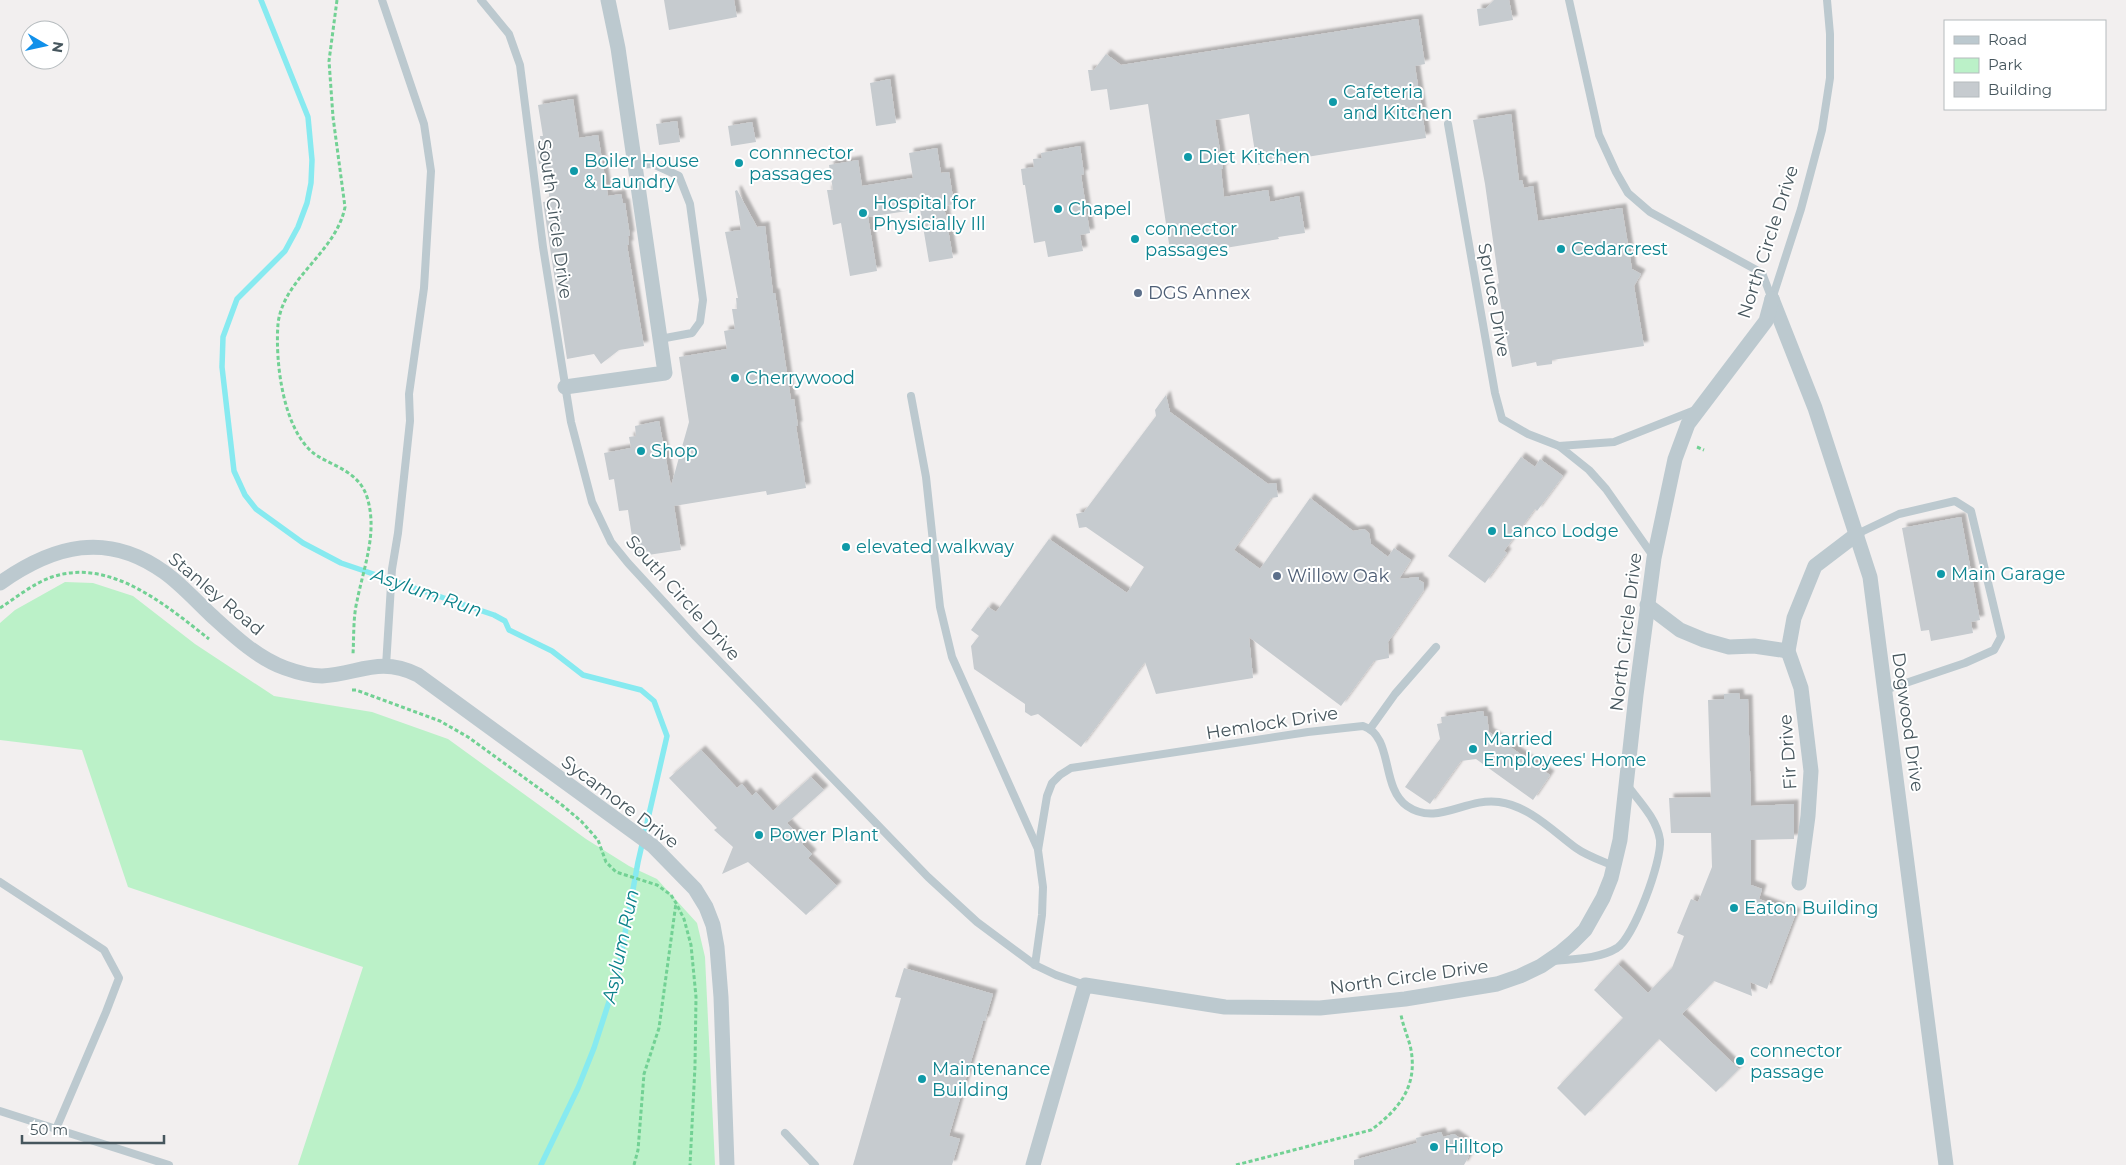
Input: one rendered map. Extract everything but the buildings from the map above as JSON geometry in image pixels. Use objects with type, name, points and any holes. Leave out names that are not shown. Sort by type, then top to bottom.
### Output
[{"type":"street","points":[[564,387],[665,373],[618,48],[608,0]]},
{"type":"street","name":"North Circle Drive","points":[[1085,985],[1156,998],[1241,1008],[1320,1008],[1397,1000],[1497,984],[1520,976],[1548,962],[1585,930],[1603,898],[1614,866],[1620,840],[1647,604],[1654,558],[1680,441],[1698,409],[1766,320],[1772,299]]},
{"type":"street","name":"Dogwood Drive","points":[[1772,299],[1815,408],[1870,577],[1946,1165]]},
{"type":"street","name":"Fir Drive","points":[[1799,883],[1808,816],[1811,771],[1801,688],[1788,651],[1794,618],[1815,566],[1857,534]]},
{"type":"street","name":"Stanley Road","points":[[0,583],[45,556],[62,551],[96,546],[124,551],[165,573],[229,632],[270,661],[284,668],[314,675],[354,666]]},
{"type":"street","points":[[1647,604],[1680,630],[1704,640],[1729,646],[1754,646],[1788,651]]},
{"type":"street","name":"Sycamore Drive","points":[[354,666],[386,666],[405,669],[431,684],[636,835],[654,846],[695,889],[706,907],[713,925],[722,1006],[727,1165]]},
{"type":"street","points":[[1033,1165],[1085,985]]},
{"type":"lane","points":[[382,0],[424,124],[431,171],[424,288],[409,394],[410,421],[398,533],[392,569],[386,666]]},
{"type":"lane","name":"South Circle Drive","points":[[481,0],[508,34],[520,65],[543,247],[564,387],[592,502],[611,542],[628,563],[794,739],[928,877],[977,922],[1035,965],[1085,985]]},
{"type":"lane","points":[[1569,0],[1599,135],[1628,193],[1650,212],[1762,273],[1772,299]]},
{"type":"lane","name":"North Circle Drive","points":[[1772,299],[1801,209],[1822,130],[1830,78],[1830,34],[1827,0]]},
{"type":"lane","name":"Spruce Drive","points":[[1448,124],[1495,393],[1502,419],[1528,434],[1559,446],[1589,470],[1606,489],[1654,558]]},
{"type":"lane","points":[[635,165],[653,164],[679,176],[690,204],[703,300],[700,322],[692,333],[660,339]]},
{"type":"lane","points":[[911,396],[926,477],[940,607],[952,657],[1038,850]]},
{"type":"lane","name":"Spruce Drive","points":[[1559,446],[1614,442],[1698,409]]},
{"type":"lane","points":[[1857,534],[1899,514],[1955,501],[1972,511],[2001,637],[1994,650],[1965,663],[1885,690]]},
{"type":"lane","points":[[1436,647],[1395,694],[1370,728],[1381,744],[1393,787],[1401,801],[1412,808],[1431,815],[1478,802],[1505,803],[1536,818],[1578,850],[1614,866]]},
{"type":"lane","name":"Hemlock Drive","points":[[1035,965],[1042,915],[1043,887],[1038,850],[1047,796],[1052,783],[1060,775],[1072,768],[1308,732],[1356,726],[1370,728]]},
{"type":"lane","points":[[1548,962],[1598,956],[1618,948],[1629,932],[1649,891],[1658,861],[1660,840],[1654,821],[1627,785]]},
{"type":"lane","points":[[0,882],[104,950],[119,978],[56,1129]]},
{"type":"lane","points":[[0,1111],[169,1165]]},
{"type":"lane","points":[[784,1133],[815,1165]]},
{"type":"path","points":[[337,0],[329,61],[333,118],[344,207],[342,220],[326,248],[292,289],[284,304],[278,322],[277,350],[279,378],[289,416],[307,448],[356,477],[367,495],[372,518],[368,559],[356,603],[354,666]]},
{"type":"path","points":[[0,608],[43,580],[53,576],[68,572],[100,575],[115,579],[145,593],[213,642]]},
{"type":"path","points":[[350,691],[356,690],[423,714],[440,721],[468,737],[562,805],[581,821],[598,840],[610,867],[626,876],[657,885],[671,896],[684,919],[691,945],[696,997],[695,1075],[690,1165]]},
{"type":"path","points":[[634,1165],[638,1150],[644,1074],[661,1021],[676,903]]},
{"type":"path","points":[[1236,1165],[1371,1130],[1387,1118],[1405,1098],[1412,1075],[1410,1046],[1397,1000]]},
{"type":"green space","points":[[65,582],[93,583],[133,596],[195,644],[274,696],[372,712],[448,739],[586,839],[629,866],[657,879],[697,923],[705,957],[715,1165],[298,1165],[363,967],[128,887],[82,750],[0,740],[0,623],[15,610]]},
{"type":"waterway","name":"Asylum Run","points":[[261,0],[308,117],[312,160],[311,183],[307,203],[298,227],[285,251],[237,299],[223,337],[222,367],[234,471],[245,495],[256,509],[303,543],[341,563],[494,615],[505,621],[509,630],[552,651],[583,675],[641,690],[654,701],[667,736],[638,862],[617,977],[594,1048],[578,1088],[541,1165]]},
{"type":"place","name":"Cafeteria and Kitchen","points":[[1333,102]]},
{"type":"place","name":"Diet Kitchen","points":[[1188,157]]},
{"type":"place","name":"connnector passages","points":[[739,163]]},
{"type":"place","name":"Boiler House & Laundry","points":[[574,171]]},
{"type":"place","name":"Chapel","points":[[1058,209]]},
{"type":"place","name":"Hospital for Physicially Ill","points":[[863,213]]},
{"type":"place","name":"connector passages","points":[[1135,239]]},
{"type":"place","name":"Cedarcrest","points":[[1561,249]]},
{"type":"place","name":"DGS Annex","points":[[1138,293]]},
{"type":"place","name":"Cherrywood","points":[[735,378]]},
{"type":"place","name":"Shop","points":[[641,451]]},
{"type":"place","name":"Lanco Lodge","points":[[1492,531]]},
{"type":"place","name":"elevated walkway","points":[[846,547]]},
{"type":"place","name":"Main Garage","points":[[1941,574]]},
{"type":"place","name":"Willow Oak","points":[[1277,576]]},
{"type":"place","name":"Married Employees' Home","points":[[1473,749]]},
{"type":"place","name":"Power Plant","points":[[759,835]]},
{"type":"place","name":"Eaton Building","points":[[1734,908]]},
{"type":"place","name":"connector passage","points":[[1740,1061]]},
{"type":"place","name":"Maintenance Building","points":[[922,1079]]},
{"type":"place","name":"Hilltop","points":[[1434,1147]]}]
